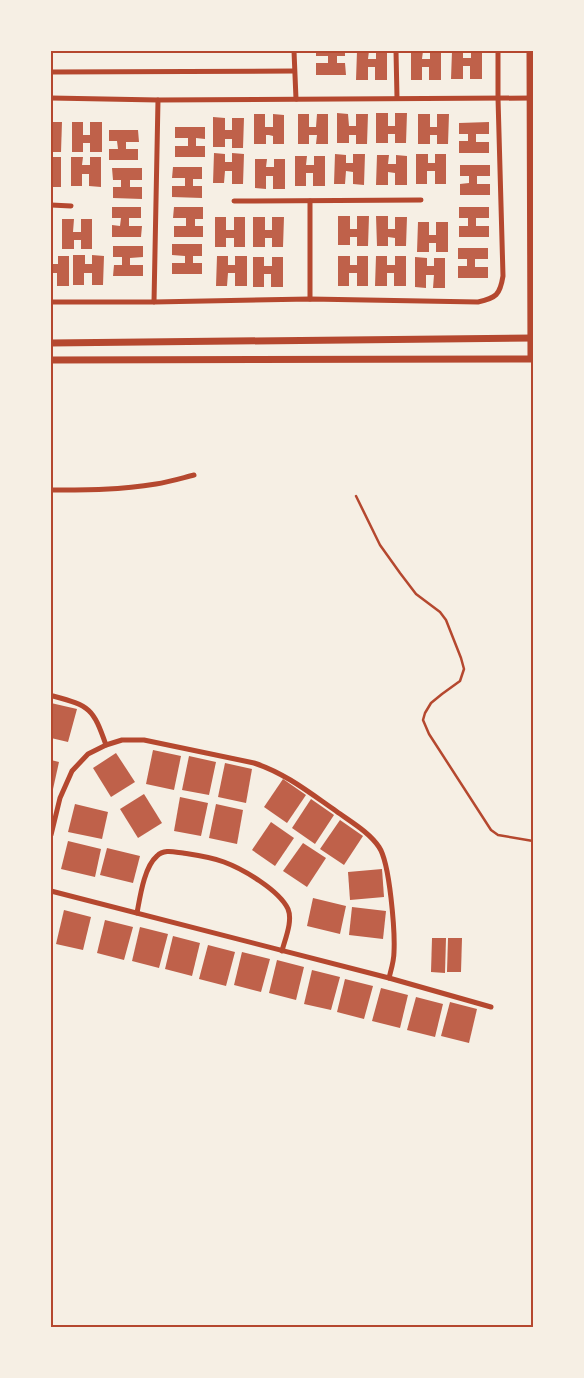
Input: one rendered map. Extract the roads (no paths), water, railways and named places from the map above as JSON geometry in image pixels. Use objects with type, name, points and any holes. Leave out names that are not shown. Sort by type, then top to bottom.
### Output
[{"type":"street","points":[[294,51],[296,99]]},
{"type":"street","points":[[396,51],[397,98]]},
{"type":"street","points":[[51,302],[310,300],[478,302],[492,299],[501,288],[503,276],[498,51]]},
{"type":"street","points":[[51,360],[532,359],[531,98],[528,51]]},
{"type":"street","points":[[51,72],[294,71]]},
{"type":"street","points":[[51,98],[158,100],[531,98]]},
{"type":"street","points":[[154,302],[158,100]]},
{"type":"street","points":[[234,201],[421,200]]},
{"type":"street","points":[[310,201],[310,300]]},
{"type":"street","points":[[51,205],[71,206]]},
{"type":"street","points":[[51,343],[532,338]]},
{"type":"street","points":[[51,490],[86,491],[125,488],[157,484],[194,474]]},
{"type":"street","points":[[53,696],[79,703],[89,710],[98,722],[106,744]]},
{"type":"street","points":[[51,835],[60,798],[72,770],[88,754],[106,744],[122,740],[144,740],[270,768],[285,776],[369,834],[381,849],[386,864],[393,928],[394,954],[389,978]]},
{"type":"street","points":[[137,913],[146,875],[151,863],[158,854],[166,851],[196,854],[224,862],[254,878],[280,897],[289,911],[289,926],[282,950]]},
{"type":"street","points":[[51,892],[282,950],[491,1007]]},
{"type":"lane","points":[[356,496],[380,544],[400,573],[416,594],[440,612],[446,620],[461,658],[464,669],[460,681],[431,703],[425,713],[423,720],[429,734],[491,830],[498,835],[533,841]]}]
